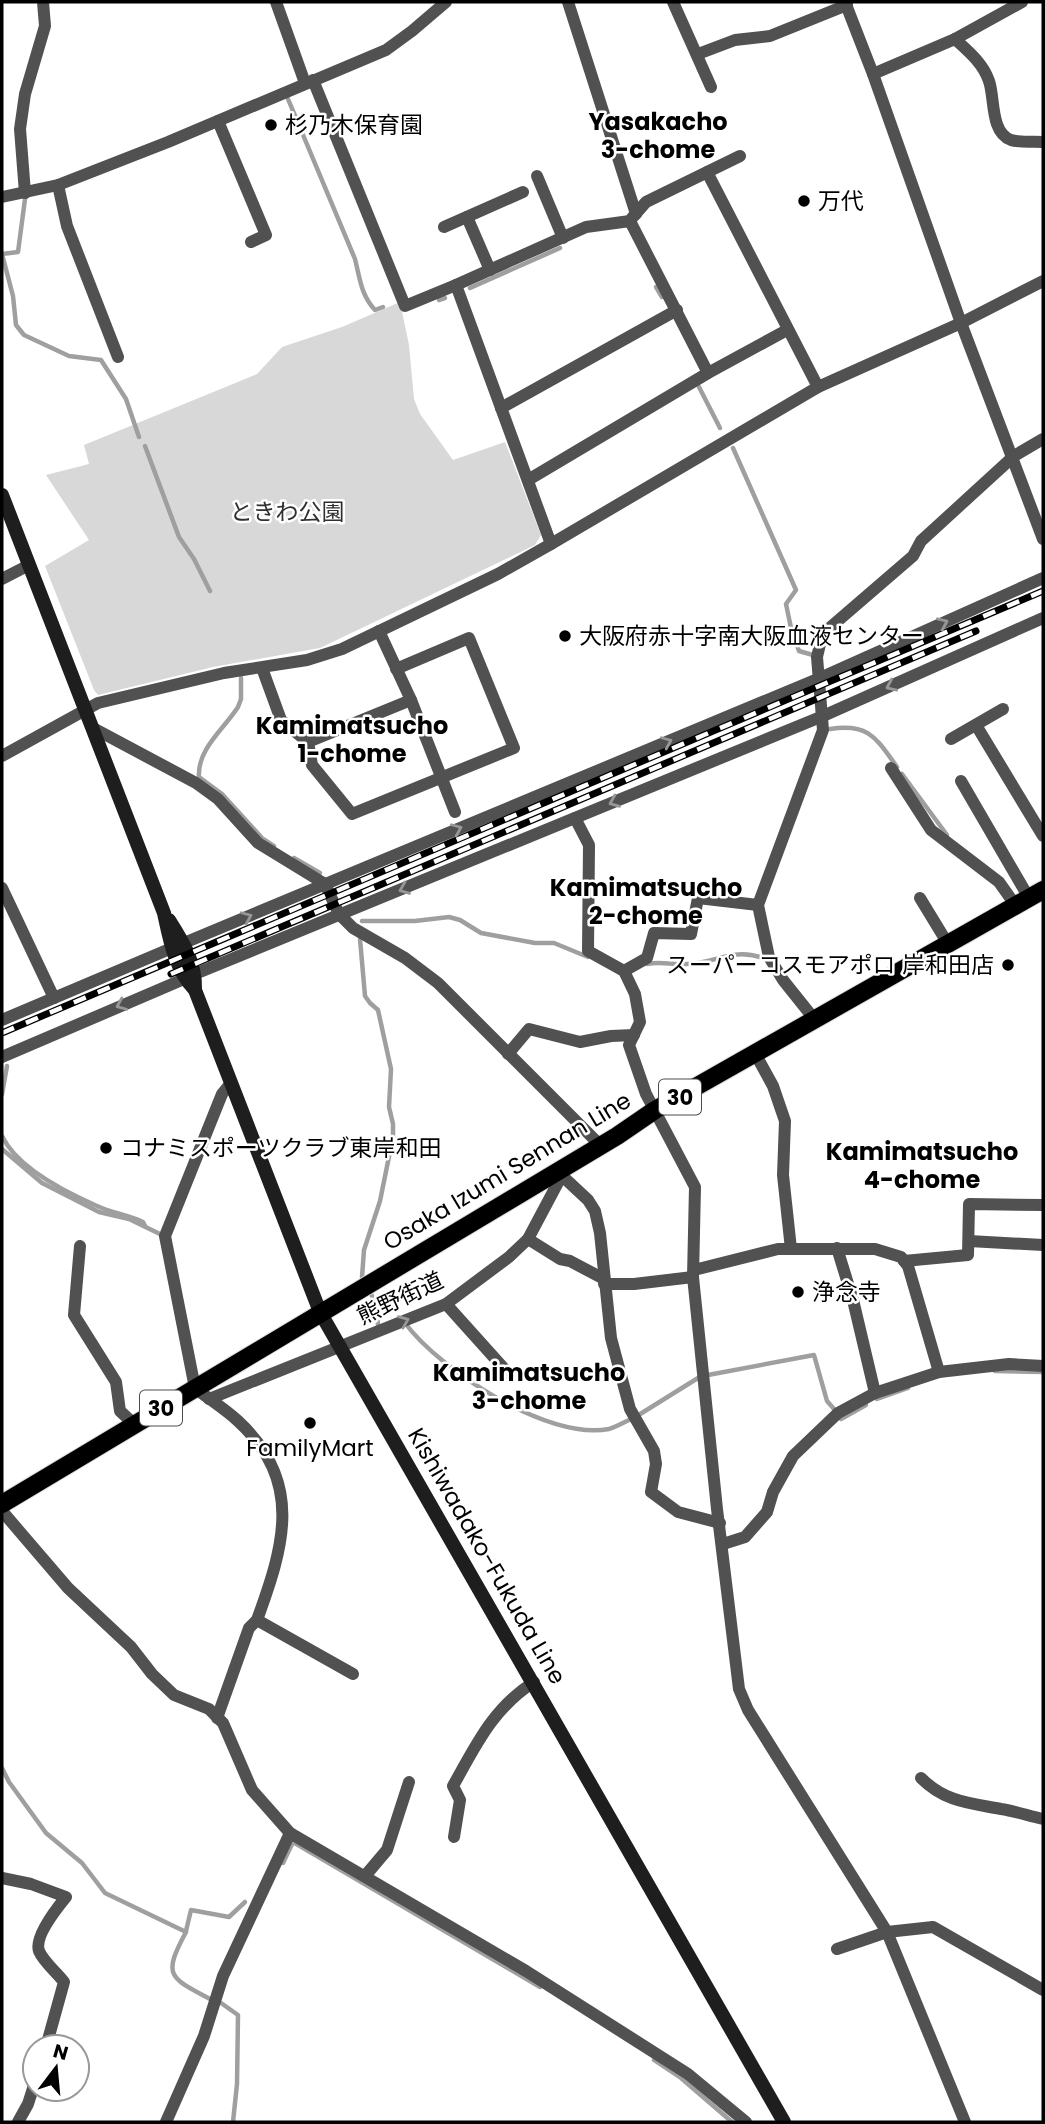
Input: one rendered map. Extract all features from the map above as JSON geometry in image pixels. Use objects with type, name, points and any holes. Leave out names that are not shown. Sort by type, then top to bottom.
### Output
[{"type":"main road","name":"Osaka Izumi Sennan Line","points":[[2,1504],[135,1424],[202,1394],[320,1312],[559,1173],[655,1111],[1029,898]]},
{"type":"street","points":[[25,193],[20,129],[25,94],[45,26],[43,2]]},
{"type":"street","points":[[276,2],[405,306],[586,227],[633,217],[646,202],[740,156]]},
{"type":"street","points":[[2,197],[58,185],[386,50],[430,8],[446,2]]},
{"type":"street","points":[[568,2],[633,217],[708,373]]},
{"type":"street","points":[[673,2],[712,87]]},
{"type":"street","points":[[873,74],[955,39],[1012,5],[1022,2]]},
{"type":"street","points":[[698,54],[735,40],[770,36],[846,4],[961,323],[1014,456],[1043,539]]},
{"type":"street","points":[[955,39],[977,60],[989,80],[997,126],[1004,136],[1013,141],[1043,142]]},
{"type":"street","points":[[218,121],[266,235],[251,242]]},
{"type":"street","points":[[708,172],[818,387]]},
{"type":"street","points":[[537,176],[552,196],[564,238]]},
{"type":"street","points":[[58,185],[67,226],[118,357]]},
{"type":"street","points":[[444,227],[517,200]]},
{"type":"street","points":[[467,217],[490,270]]},
{"type":"street","points":[[2,756],[97,704],[224,673],[307,660],[379,631],[551,544],[818,387],[961,323],[1043,281]]},
{"type":"street","points":[[456,285],[551,544]]},
{"type":"street","points":[[501,408],[677,310]]},
{"type":"street","points":[[528,480],[708,373],[787,330]]},
{"type":"street","points":[[815,1020],[769,957],[758,905],[823,730],[817,657],[821,640],[827,631],[913,556],[921,541],[1014,456],[1043,439]]},
{"type":"street","name":"Kishiwadako-Fukuda Line","points":[[2,495],[320,1312],[784,2122]]},
{"type":"street","points":[[2,579],[29,565]]},
{"type":"street","points":[[2,1020],[820,678],[1043,578]]},
{"type":"street","points":[[2,1057],[339,914],[823,716],[1043,618]]},
{"type":"street","points":[[379,631],[411,700],[455,813]]},
{"type":"street","points":[[262,668],[281,720],[308,742],[313,765],[352,814],[514,748],[470,638],[396,669]]},
{"type":"street","points":[[308,742],[411,700]]},
{"type":"street","points":[[951,739],[1003,709]]},
{"type":"street","points":[[976,725],[1043,836]]},
{"type":"street","points":[[93,728],[196,783],[218,799],[258,843],[325,884],[339,914],[353,928],[405,958],[438,983],[600,1145]]},
{"type":"street","points":[[891,768],[931,830],[999,882],[1029,898]]},
{"type":"street","points":[[961,781],[1029,898]]},
{"type":"street","points":[[575,818],[589,845],[588,951],[624,971],[635,993],[640,1022],[629,1045],[646,1094],[695,1187],[694,1273],[739,1689],[748,1710],[887,1932],[965,2122]]},
{"type":"street","points":[[2,888],[54,998]]},
{"type":"street","points":[[624,971],[647,958],[654,933],[691,934],[698,898],[758,905]]},
{"type":"street","points":[[920,898],[948,944]]},
{"type":"street","points":[[508,1054],[529,1029],[580,1042],[634,1035]]},
{"type":"street","points":[[756,1055],[773,1086],[785,1121],[783,1175],[791,1249]]},
{"type":"street","points":[[217,1718],[248,1628],[257,1620],[277,1566],[282,1534],[280,1485],[271,1463],[256,1441],[239,1422],[202,1394],[165,1236],[222,1094],[231,1083]]},
{"type":"street","points":[[559,1173],[588,1200],[594,1211],[600,1233],[611,1338],[630,1409],[654,1451],[656,1464],[651,1492],[678,1512],[720,1523]]},
{"type":"street","name":"熊野街道","points":[[202,1394],[341,1347],[446,1304],[509,1257],[528,1239],[559,1173]]},
{"type":"street","points":[[904,1261],[968,1255],[969,1204],[1043,1205]]},
{"type":"street","points":[[528,1239],[604,1282],[634,1284],[694,1273],[778,1249],[875,1249],[901,1257],[908,1266],[939,1372]]},
{"type":"street","points":[[969,1241],[1043,1245]]},
{"type":"street","points":[[80,1246],[74,1315],[116,1382],[120,1411],[135,1424]]},
{"type":"street","points":[[837,1248],[853,1300],[874,1393]]},
{"type":"street","points":[[446,1304],[508,1373]]},
{"type":"street","points":[[723,1544],[745,1537],[767,1512],[773,1492],[793,1456],[838,1413],[874,1393],[939,1372],[1009,1364],[1043,1366]]},
{"type":"street","points":[[2,1511],[68,1588],[131,1647],[152,1674],[174,1695],[209,1709],[223,1723],[252,1790],[290,1833],[526,1971],[688,2074],[746,2122]]},
{"type":"street","points":[[257,1620],[352,1674]]},
{"type":"street","points":[[453,1837],[460,1800],[453,1786],[488,1723],[517,1692],[534,1682]]},
{"type":"street","points":[[921,1778],[933,1790],[966,1804],[1003,1809],[1043,1819]]},
{"type":"street","points":[[365,1876],[387,1850],[409,1782]]},
{"type":"street","points":[[166,2122],[204,2036],[223,1976],[290,1833]]},
{"type":"street","points":[[2,1878],[31,1884],[66,1897],[38,1941],[40,1952],[64,1982],[50,2033]]},
{"type":"street","points":[[837,1949],[887,1932],[933,1927],[1043,1990]]},
{"type":"street","points":[[18,2122],[28,2103]]},
{"type":"green space","name":"ときわ公園","points":[[400,302],[409,345],[414,399],[420,414],[453,460],[505,442],[541,535],[535,545],[320,648],[213,667],[98,695],[45,566],[89,540],[46,475],[89,464],[84,445],[257,374],[282,347],[342,327]]},
{"type":"waterway","points":[[288,99],[355,259],[364,293],[375,310],[383,307]]},
{"type":"waterway","points":[[25,199],[18,252],[2,254],[13,296],[16,325],[24,335],[69,356],[101,360],[126,399],[139,437]]},
{"type":"waterway","points":[[470,288],[560,248]]},
{"type":"waterway","points":[[656,287],[662,297]]},
{"type":"waterway","points":[[439,300],[445,298]]},
{"type":"waterway","points":[[699,387],[720,428]]},
{"type":"waterway","points":[[145,446],[179,537],[210,591]]},
{"type":"waterway","points":[[733,448],[796,590],[786,604],[799,651],[813,655]]},
{"type":"waterway","points":[[241,678],[241,699],[238,707],[207,748],[202,757],[199,777],[222,794],[262,838],[274,846]]},
{"type":"waterway","points":[[830,729],[854,728],[863,731],[877,741],[897,767]]},
{"type":"waterway","points":[[902,774],[947,835]]},
{"type":"waterway","points":[[294,858],[320,873]]},
{"type":"waterway","points":[[362,921],[415,921],[449,917],[460,920],[481,933],[535,943],[554,943],[588,957]]},
{"type":"waterway","points":[[360,939],[365,996],[378,1010],[391,1069],[389,1107],[393,1124],[393,1137],[380,1201],[364,1250],[362,1277]]},
{"type":"waterway","points":[[647,964],[696,963],[742,954],[763,958]]},
{"type":"waterway","points":[[2,1094],[7,1066]]},
{"type":"waterway","points":[[2,1136],[9,1148],[43,1178],[97,1206],[143,1222],[145,1226]]},
{"type":"waterway","points":[[2,1149],[42,1183],[99,1212],[129,1219],[162,1235]]},
{"type":"waterway","points":[[371,1294],[376,1304],[378,1325]]},
{"type":"waterway","points":[[405,1323],[421,1342],[443,1361],[497,1398],[527,1413],[556,1424],[584,1430],[609,1429],[629,1420]]},
{"type":"waterway","points":[[708,1375],[814,1355],[827,1401],[834,1409]]},
{"type":"waterway","points":[[995,1371],[1043,1372]]},
{"type":"waterway","points":[[637,1416],[698,1378]]},
{"type":"waterway","points":[[877,1399],[908,1388]]},
{"type":"waterway","points":[[841,1419],[866,1405]]},
{"type":"waterway","points":[[2,1768],[46,1833],[82,1863],[105,1893],[186,1932],[174,1958],[174,1973],[185,1985],[210,1999]]},
{"type":"waterway","points":[[283,1863],[293,1842],[540,1987]]},
{"type":"waterway","points":[[186,1931],[191,1910],[229,1917],[245,1902]]},
{"type":"waterway","points":[[221,2003],[238,2015],[237,2084],[233,2122]]},
{"type":"waterway","points":[[654,2060],[681,2078],[732,2122]]},
{"type":"railway","points":[[2,1033],[1043,591]]},
{"type":"railway","points":[[171,974],[976,631]]},
{"type":"place","name":"杉乃木保育園","points":[[271,125]]},
{"type":"place","name":"万代","points":[[804,201]]},
{"type":"place","name":"大阪府赤十字南大阪血液センター","points":[[565,636]]},
{"type":"place","name":"スーパーコスモアポロ 岸和田店","points":[[1008,965]]},
{"type":"place","name":"コナミスポーツクラブ東岸和田","points":[[106,1148]]},
{"type":"place","name":"浄念寺","points":[[798,1292]]},
{"type":"place","name":"FamilyMart","points":[[310,1423]]},
{"type":"district","name":"Yasakacho 3-chome","points":[[658,135]]},
{"type":"district","name":"Kamimatsucho 1-chome","points":[[352,739]]},
{"type":"district","name":"Kamimatsucho 2-chome","points":[[646,901]]},
{"type":"district","name":"Kamimatsucho 4-chome","points":[[922,1165]]},
{"type":"district","name":"Kamimatsucho 3-chome","points":[[529,1386]]}]
